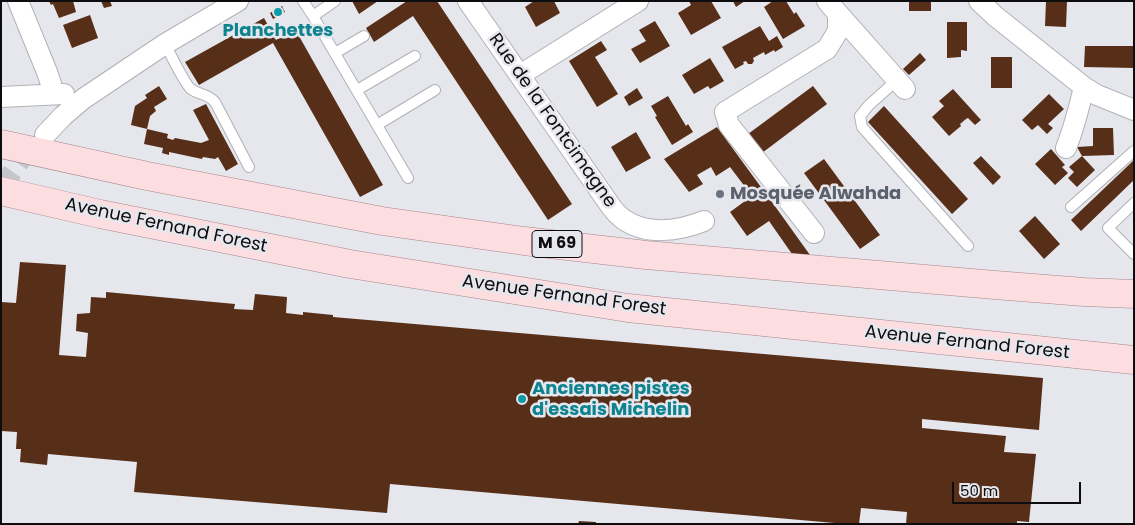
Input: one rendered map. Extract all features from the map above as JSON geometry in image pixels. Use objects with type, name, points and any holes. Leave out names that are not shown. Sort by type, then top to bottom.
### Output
[{"type":"main road","name":"M 69","points":[[1,144],[147,176],[382,221],[515,239],[646,255],[995,285],[1084,292],[1129,293]]},
{"type":"main road","name":"Avenue Fernand Forest","points":[[1,191],[100,214],[350,264],[628,308],[1134,360]]},
{"type":"street","points":[[18,1],[47,72],[53,94]]},
{"type":"street","points":[[44,135],[83,98],[165,44],[238,1]]},
{"type":"street","name":"Rue de la Fontcimagne","points":[[468,1],[612,208],[622,219],[636,226],[665,230],[692,226],[704,221]]},
{"type":"street","points":[[520,75],[638,1]]},
{"type":"street","points":[[979,1],[1084,88],[1134,110]]},
{"type":"street","points":[[833,8],[901,84]]},
{"type":"street","points":[[814,233],[729,125],[725,112],[827,49],[838,31],[833,8]]},
{"type":"street","points":[[1066,148],[1077,119],[1084,88]]},
{"type":"street","points":[[1,97],[53,94],[73,95],[83,98]]},
{"type":"lane","points":[[303,1],[408,178]]},
{"type":"lane","points":[[313,16],[335,1]]},
{"type":"lane","points":[[335,53],[364,36]]},
{"type":"lane","points":[[165,44],[188,87],[211,97],[215,102],[249,167]]},
{"type":"lane","points":[[357,90],[415,56]]},
{"type":"lane","points":[[901,84],[869,105],[860,116],[862,126],[968,246]]},
{"type":"lane","points":[[377,125],[435,90]]},
{"type":"lane","points":[[1071,207],[1134,151]]},
{"type":"lane","points":[[1134,203],[1108,228],[1134,254]]},
{"type":"building","points":[[49,1],[73,1],[76,12],[59,18],[53,4],[51,5]]},
{"type":"building","points":[[101,1],[110,1],[112,6],[104,8]]},
{"type":"building","points":[[352,1],[378,1],[359,14]]},
{"type":"building","points":[[407,1],[437,1],[572,204],[548,220],[413,16],[374,42],[366,28]]},
{"type":"building","points":[[534,1],[554,1],[560,13],[536,27],[525,7]]},
{"type":"building","points":[[689,1],[711,1],[721,18],[691,35],[678,13],[691,5]]},
{"type":"building","points":[[733,1],[745,1],[736,7]]},
{"type":"building","points":[[773,1],[786,1],[805,26],[783,39],[764,7]]},
{"type":"building","points":[[909,1],[931,1],[931,11],[909,11]]},
{"type":"building","points":[[1046,1],[1067,1],[1066,27],[1045,26]]},
{"type":"building","name":"Planchettes","points":[[282,6],[285,12],[273,19],[270,13]]},
{"type":"building","points":[[90,15],[98,38],[72,48],[63,25]]},
{"type":"building","points":[[264,18],[276,40],[295,29],[383,185],[360,197],[273,43],[199,85],[185,62]]},
{"type":"building","points":[[655,21],[670,46],[640,63],[631,49],[646,41],[639,30]]},
{"type":"building","points":[[947,22],[967,22],[967,51],[961,50],[961,57],[947,58]]},
{"type":"building","points":[[760,26],[769,41],[777,36],[783,47],[765,55],[764,52],[753,58],[752,64],[748,64],[746,61],[735,69],[722,47]]},
{"type":"building","points":[[601,41],[607,50],[595,57],[618,94],[597,107],[569,61]]},
{"type":"building","points":[[1085,46],[1134,46],[1134,68],[1084,67]]},
{"type":"building","points":[[920,53],[926,60],[909,75],[903,69]]},
{"type":"building","points":[[991,57],[1012,57],[1012,88],[991,88]]},
{"type":"building","points":[[710,58],[724,81],[710,89],[708,86],[694,94],[682,75]]},
{"type":"building","points":[[159,86],[167,99],[154,107],[156,111],[150,116],[147,129],[131,125],[135,106],[147,98],[145,95]]},
{"type":"building","points":[[813,86],[827,104],[762,153],[748,134]]},
{"type":"building","points":[[637,88],[643,98],[629,106],[624,97]]},
{"type":"building","points":[[953,89],[981,120],[975,125],[968,118],[966,119],[949,136],[932,117],[944,106],[939,101]]},
{"type":"building","points":[[1049,94],[1064,109],[1048,124],[1053,128],[1047,134],[1038,125],[1032,130],[1022,120]]},
{"type":"building","points":[[668,96],[686,126],[688,124],[693,132],[672,145],[655,117],[657,116],[651,106]]},
{"type":"building","points":[[206,104],[238,164],[226,171],[218,157],[215,159],[203,157],[202,159],[169,152],[169,155],[162,153],[163,148],[144,144],[147,129],[168,134],[167,138],[173,140],[175,138],[201,143],[209,140],[193,110]]},
{"type":"building","points":[[884,106],[968,199],[952,214],[868,122]]},
{"type":"building","points":[[717,127],[810,255],[792,254],[769,221],[747,236],[730,212],[752,196],[730,167],[716,176],[711,167],[697,175],[703,184],[689,192],[664,159]]},
{"type":"building","points":[[1093,128],[1113,128],[1114,155],[1082,156],[1077,147],[1093,146]]},
{"type":"building","points":[[636,132],[651,158],[626,172],[611,147]]},
{"type":"building","points":[[1051,149],[1065,165],[1062,167],[1068,173],[1055,185],[1035,164]]},
{"type":"building","points":[[981,156],[1001,177],[993,185],[973,163]]},
{"type":"building","points":[[1082,156],[1095,170],[1077,187],[1068,178],[1074,172],[1069,167]]},
{"type":"building","points":[[824,159],[880,235],[860,249],[804,173]]},
{"type":"building","points":[[1134,160],[1134,180],[1081,231],[1071,220]]},
{"type":"building","points":[[1035,216],[1060,244],[1044,259],[1019,231]]},
{"type":"building","name":"Anciennes pistes d'essais Michelin","points":[[20,262],[66,265],[59,355],[86,357],[88,333],[76,331],[77,314],[90,313],[91,297],[106,298],[106,292],[235,304],[234,309],[253,310],[255,294],[287,297],[286,313],[303,315],[303,312],[333,315],[333,317],[1043,378],[1039,430],[922,419],[922,428],[1006,436],[1004,452],[1036,454],[1029,522],[1017,521],[1017,524],[906,524],[907,512],[861,508],[859,524],[846,524],[390,484],[387,513],[134,492],[137,462],[48,454],[47,465],[20,462],[21,449],[16,449],[17,432],[1,431],[1,302],[16,303]]},
{"type":"building","points":[[579,521],[596,522],[596,524],[578,524]]},
{"type":"tunnel","points":[[1,188],[21,160],[38,142]]},
{"type":"place","name":"Planchettes","points":[[278,12]]},
{"type":"place","name":"Mosquée Alwahda","points":[[720,194]]},
{"type":"place","name":"Anciennes pistes d'essais Michelin","points":[[522,399]]}]
